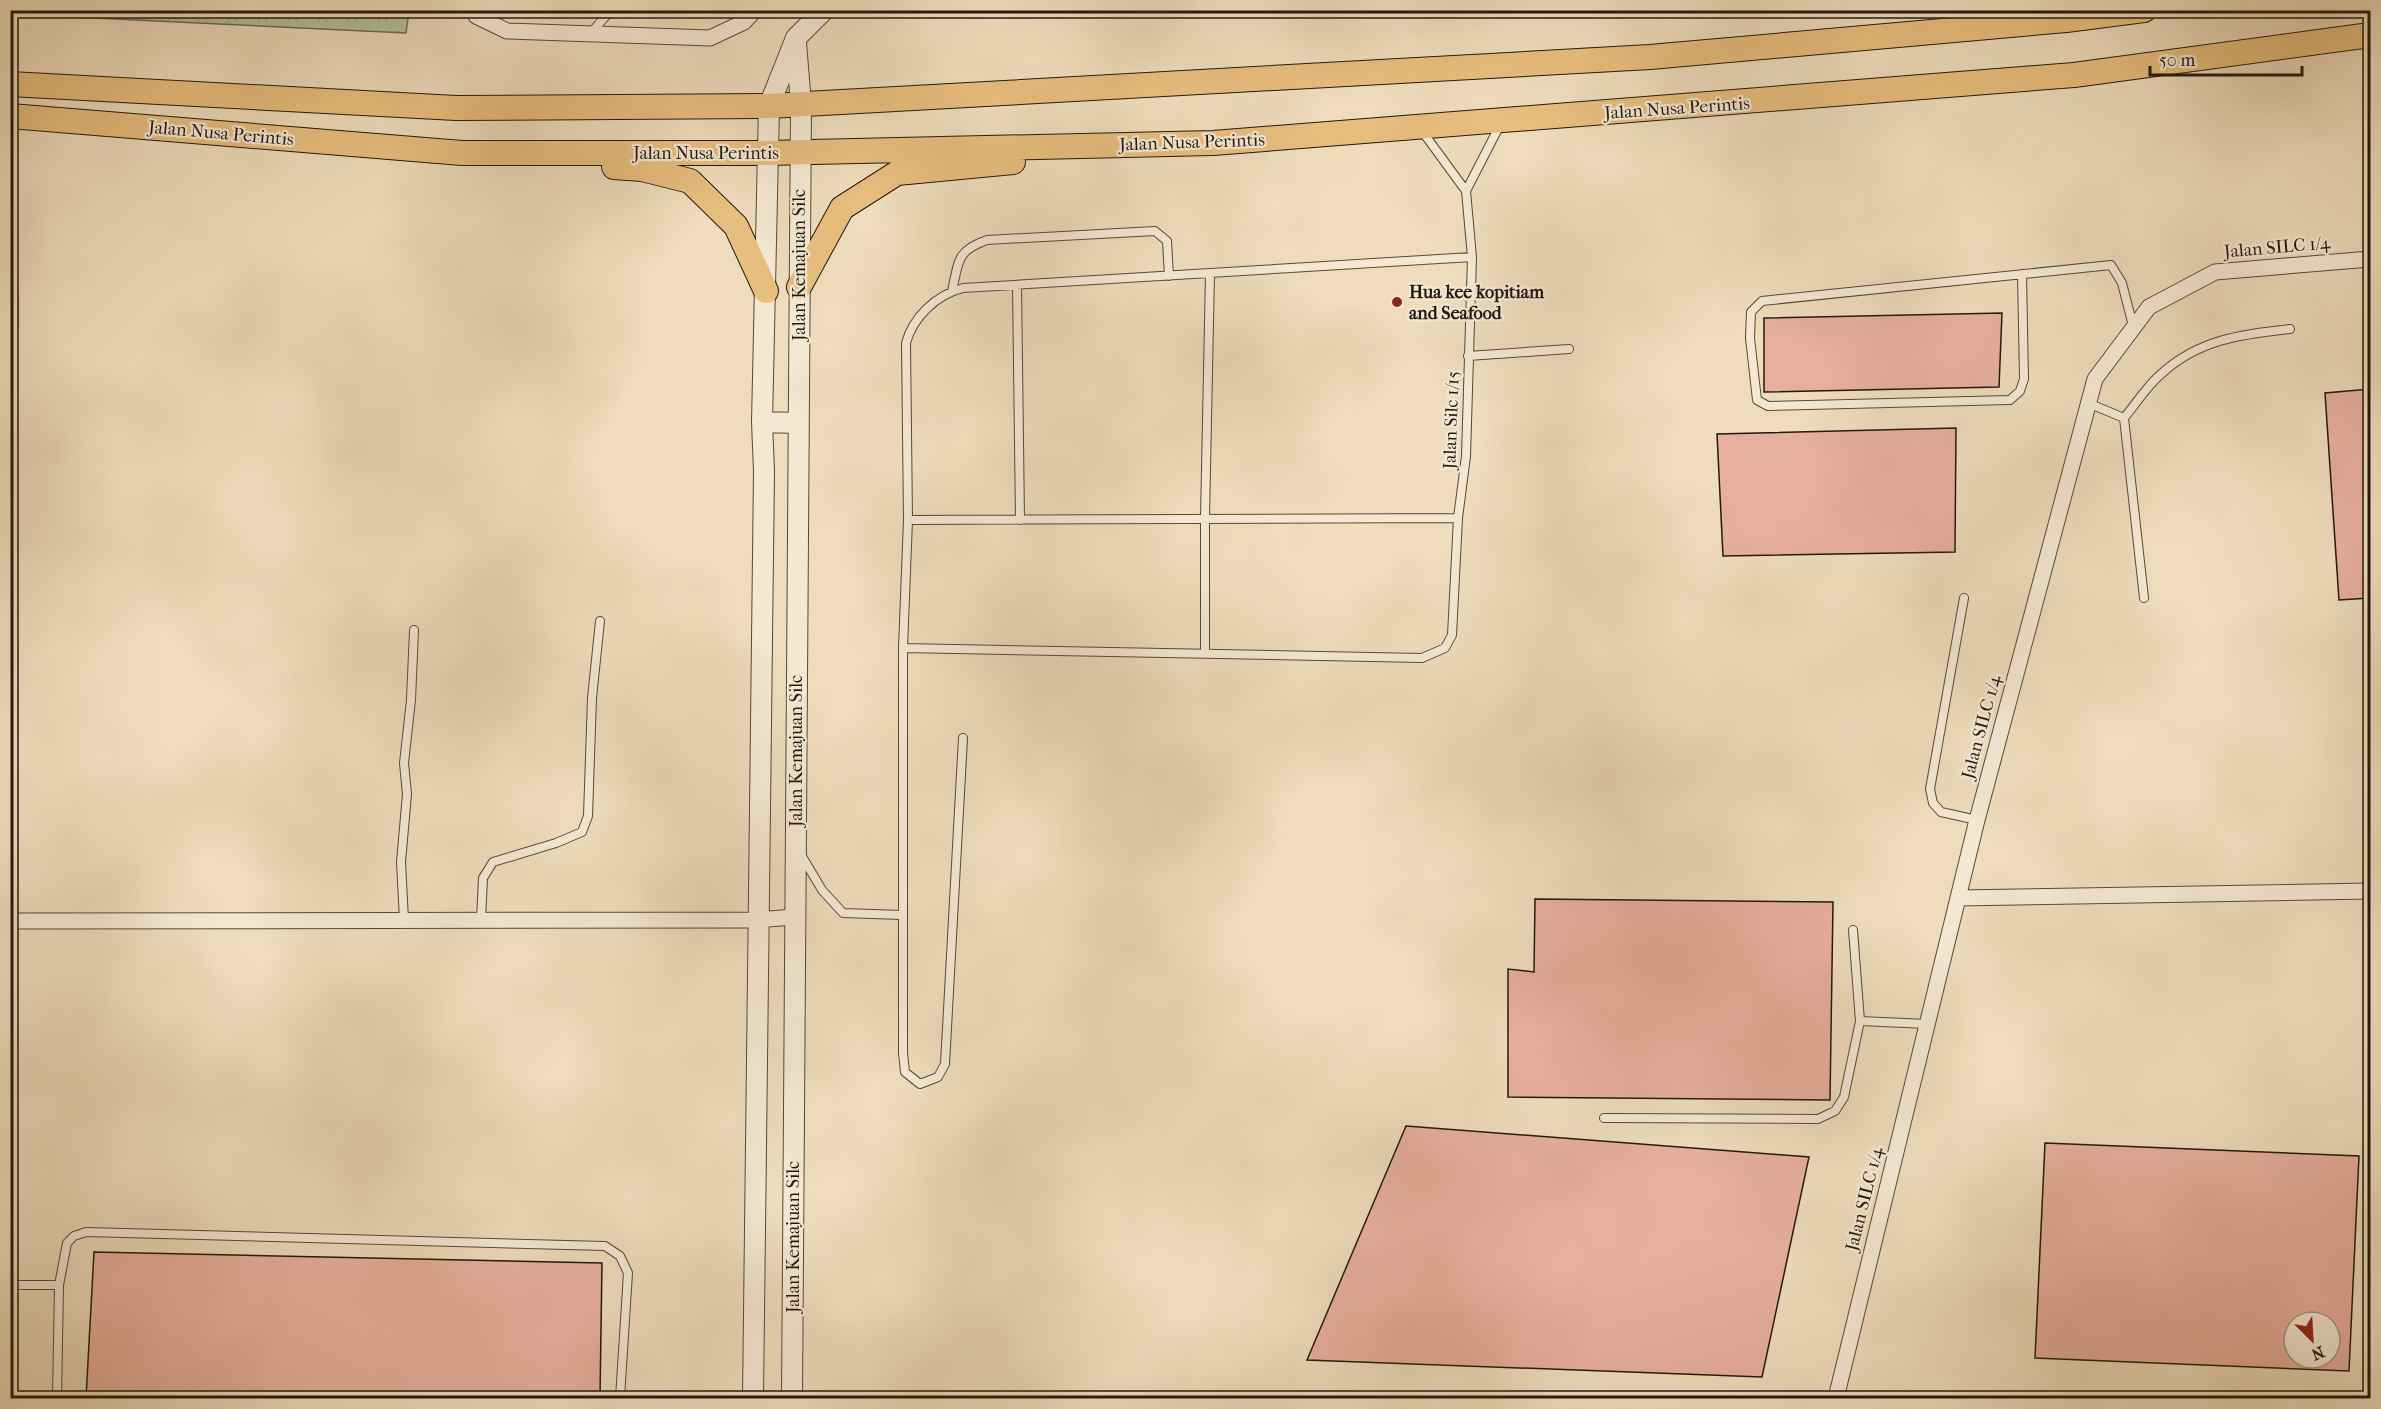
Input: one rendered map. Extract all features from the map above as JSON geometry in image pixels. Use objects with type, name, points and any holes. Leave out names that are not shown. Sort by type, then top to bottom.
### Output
[{"type":"main road","name":"Jalan Nusa Perintis","points":[[14,83],[456,108],[801,105],[1650,57],[2066,20],[2144,10]]},
{"type":"main road","name":"Jalan Nusa Perintis","points":[[10,116],[462,153],[767,153],[1213,143],[2074,75],[2370,35]]},
{"type":"main road","points":[[799,287],[842,207],[897,173],[1213,143]]},
{"type":"main road","points":[[462,153],[642,169],[690,181],[736,226],[766,291]]},
{"type":"street","points":[[477,12],[507,30],[710,38],[744,22],[755,10]]},
{"type":"street","points":[[796,38],[824,10]]},
{"type":"street","name":"Jalan Kemajuan Silc","points":[[792,1398],[801,105],[796,38]]},
{"type":"street","name":"Jalan Kemajuan Silc","points":[[753,1398],[763,514],[762,422],[767,153],[769,106],[796,38]]},
{"type":"street","name":"Jalan SILC 1/4","points":[[1836,1398],[1977,820],[2095,379],[2149,307],[2215,272],[2370,259]]},
{"type":"street","points":[[10,294],[10,328]]},
{"type":"street","points":[[762,422],[798,423]]},
{"type":"street","points":[[763,514],[797,515]]},
{"type":"street","points":[[1958,898],[2370,891]]},
{"type":"street","points":[[10,921],[757,920],[794,917]]},
{"type":"lane","points":[[589,35],[610,10]]},
{"type":"lane","points":[[1419,127],[1466,190],[1502,121]]},
{"type":"lane","name":"Jalan Silc 1/15","points":[[1205,653],[1422,658],[1445,648],[1452,635],[1458,518],[1466,456],[1472,257],[1466,190]]},
{"type":"lane","points":[[952,291],[962,254],[969,246],[987,240],[1155,231],[1167,241],[1169,276]]},
{"type":"lane","points":[[963,738],[945,1064],[938,1077],[920,1084],[905,1072],[903,1053],[903,648],[908,520],[906,343],[912,325],[942,295],[952,291],[1472,257]]},
{"type":"lane","points":[[2022,274],[2024,379],[2020,391],[2010,400],[1768,406],[1756,400],[1750,338],[1751,312],[1762,301],[2022,274],[2111,265],[2122,283],[2133,326]]},
{"type":"lane","points":[[903,648],[1205,653],[1210,273]]},
{"type":"lane","points":[[1017,285],[1020,520]]},
{"type":"lane","points":[[2144,598],[2124,418],[2159,375],[2183,356],[2213,341],[2244,333],[2290,330]]},
{"type":"lane","points":[[1468,357],[1569,349]]},
{"type":"lane","points":[[2088,403],[2124,418]]},
{"type":"lane","points":[[908,520],[1458,518]]},
{"type":"lane","points":[[1964,598],[1930,789],[1933,803],[1941,812],[1977,820]]},
{"type":"lane","points":[[481,920],[483,878],[493,862],[556,843],[582,832],[588,816],[592,698],[600,621]]},
{"type":"lane","points":[[404,920],[401,862],[406,794],[404,763],[411,700],[414,630]]},
{"type":"lane","points":[[795,844],[822,890],[843,913],[902,915]]},
{"type":"lane","points":[[1604,1118],[1818,1119],[1835,1112],[1844,1097],[1860,1020],[1853,930]]},
{"type":"lane","points":[[1860,1020],[1927,1024]]},
{"type":"lane","points":[[57,1398],[59,1285],[67,1244],[74,1236],[87,1232],[605,1246],[620,1256],[628,1273],[620,1398]]},
{"type":"lane","points":[[10,1285],[59,1285]]},
{"type":"green space","points":[[11,10],[409,11],[406,33],[11,14]]},
{"type":"building","points":[[2002,313],[1999,387],[1764,392],[1764,318]]},
{"type":"building","points":[[2370,389],[2370,598],[2339,600],[2325,393]]},
{"type":"building","points":[[1956,428],[1955,552],[1723,556],[1717,434]]},
{"type":"building","points":[[1535,899],[1833,902],[1830,1100],[1508,1097],[1508,969],[1534,972]]},
{"type":"building","points":[[1406,1126],[1809,1157],[1762,1377],[1307,1360]]},
{"type":"building","points":[[2045,1143],[2359,1156],[2349,1371],[2325,1370],[2342,1370],[2342,1310],[2282,1310],[2282,1368],[2035,1358]]},
{"type":"building","points":[[94,1252],[602,1263],[600,1398],[86,1398]]},
{"type":"place","name":"Hua kee kopitiam and Seafood","points":[[1397,302]]}]
